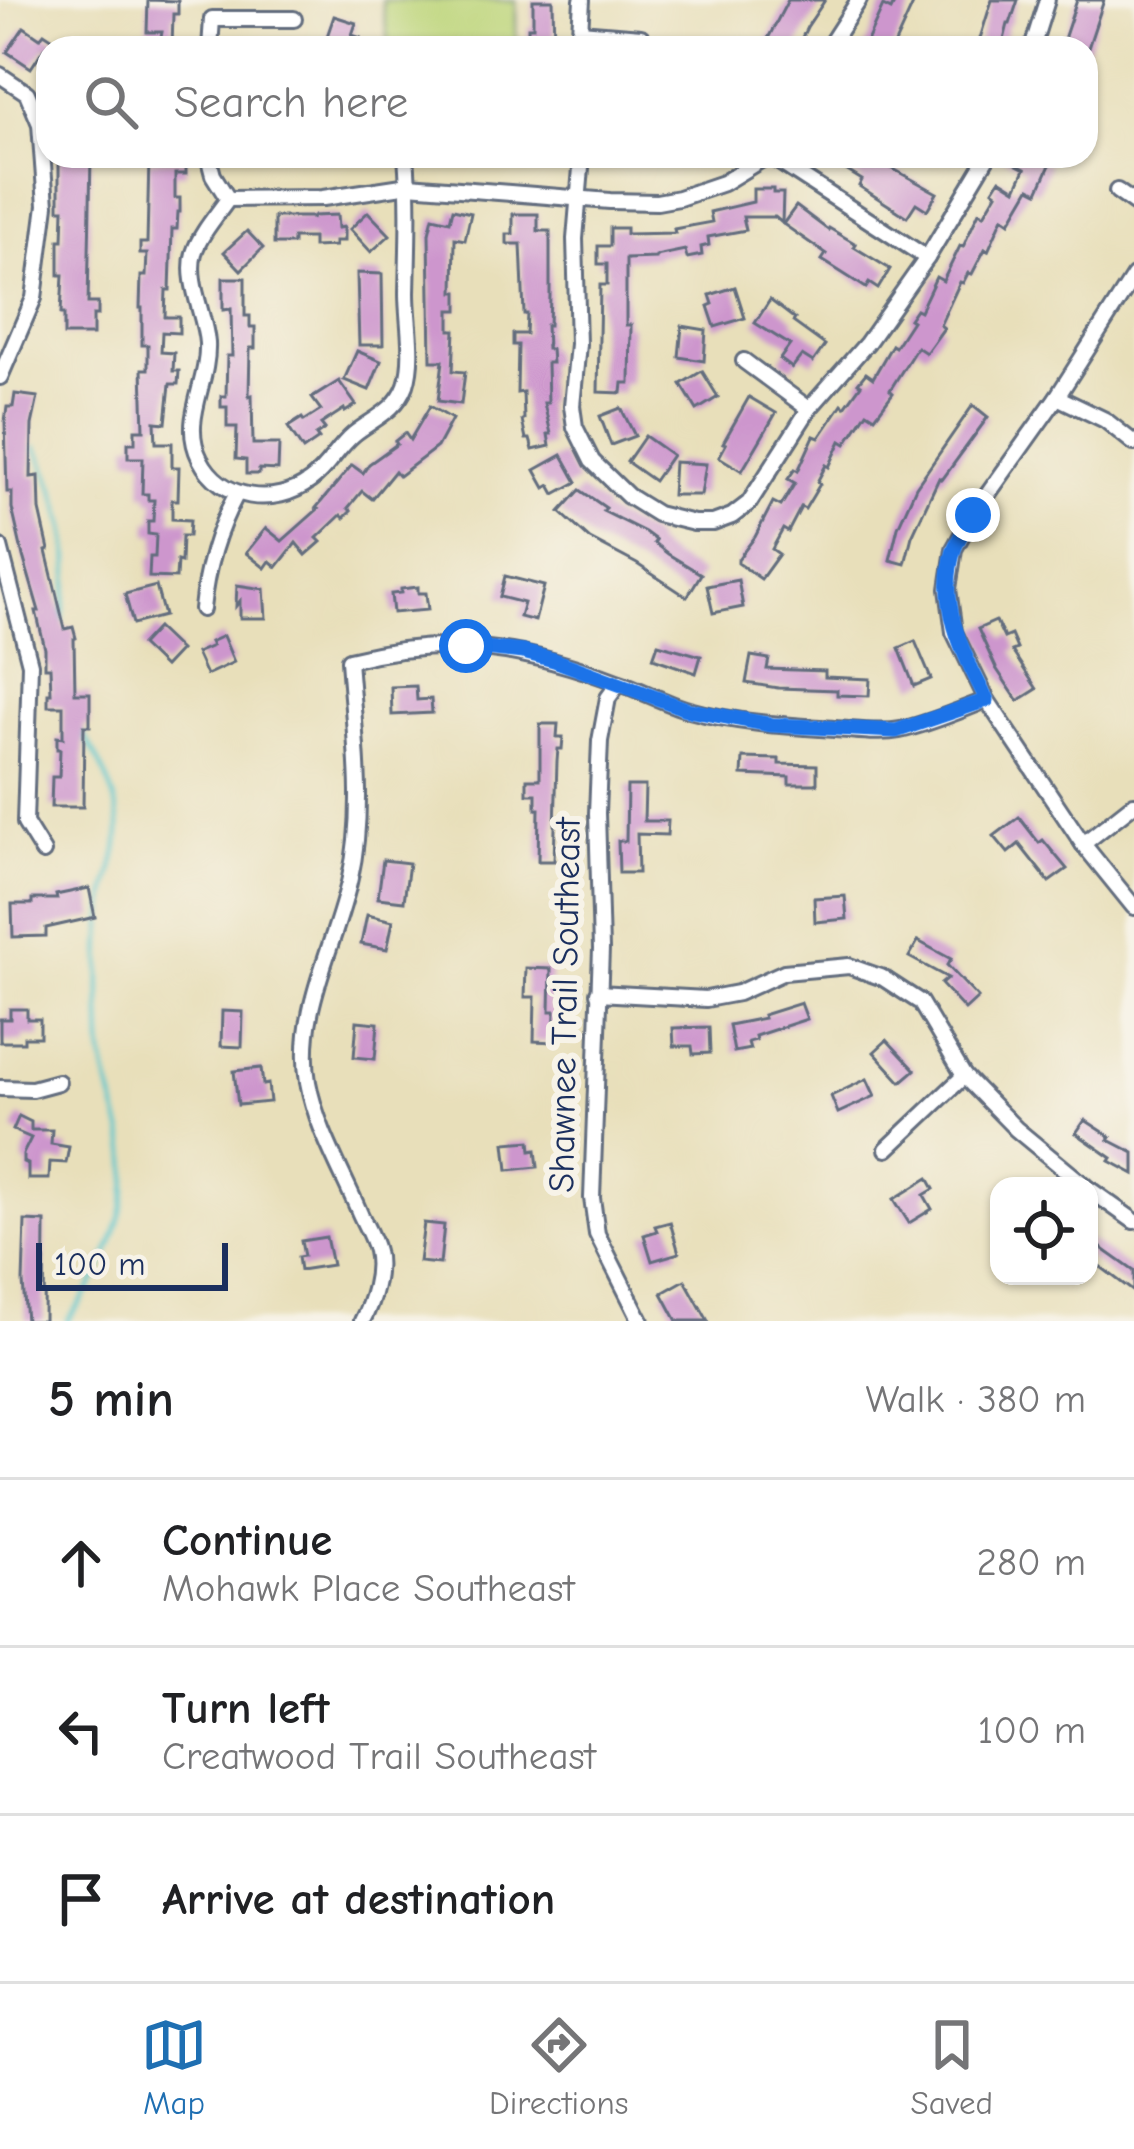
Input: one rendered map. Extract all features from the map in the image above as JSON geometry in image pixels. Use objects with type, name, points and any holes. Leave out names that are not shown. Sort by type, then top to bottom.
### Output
[{"type":"street","points":[[580,36],[582,0]]},
{"type":"street","points":[[836,36],[859,0]]},
{"type":"street","points":[[1036,36],[1047,0]]},
{"type":"street","points":[[211,36],[212,19],[294,19]]},
{"type":"street","points":[[0,75],[27,93],[36,114]]},
{"type":"street","points":[[0,377],[34,298],[46,205],[43,168]]},
{"type":"street","points":[[212,168],[228,199]]},
{"type":"street","points":[[228,199],[194,253],[207,344],[191,432],[209,473],[237,493],[271,497],[308,483],[352,435],[386,412],[405,389],[409,371],[407,168]]},
{"type":"street","points":[[581,168],[575,239],[575,428],[592,461],[628,496],[673,520],[713,523],[749,503],[809,409],[867,343],[927,258],[981,168]]},
{"type":"street","points":[[228,199],[322,197],[409,185],[657,202],[723,183],[748,168]]},
{"type":"street","points":[[787,168],[927,258]]},
{"type":"street","points":[[1117,191],[1134,203]]},
{"type":"street","points":[[1134,276],[1057,397],[973,515],[954,549],[948,589],[954,632],[987,700],[1083,844],[1134,907]]},
{"type":"street","points":[[744,361],[809,409]]},
{"type":"street","points":[[1057,397],[1105,420],[1134,442]]},
{"type":"street","points":[[202,609],[217,536],[237,493]]},
{"type":"street","points":[[713,523],[715,542]]},
{"type":"street","points":[[0,547],[30,664],[25,823],[43,851]]},
{"type":"street","points":[[362,1321],[376,1280],[376,1252],[318,1120],[306,1054],[313,997],[350,878],[359,803],[349,660],[389,650],[466,646],[523,652],[620,682],[689,710],[772,725],[849,730],[896,731],[987,700]]},
{"type":"street","name":"Shawnee Trail Southeast","points":[[620,682],[608,698],[600,741],[601,949],[592,1198],[597,1234],[641,1321]]},
{"type":"street","points":[[1083,844],[1134,803]]},
{"type":"street","points":[[598,993],[706,999],[738,993],[784,972],[849,966],[883,978],[920,1002],[964,1076],[1016,1130],[1075,1177]]},
{"type":"street","points":[[887,1149],[964,1076]]},
{"type":"street","points":[[0,1088],[32,1089],[58,1082]]},
{"type":"street","points":[[1098,1195],[1134,1222]]},
{"type":"green space","points":[[382,0],[516,0],[516,36],[387,36]]},
{"type":"building","points":[[148,0],[178,1],[172,36],[147,32]]},
{"type":"building","points":[[533,0],[553,0],[554,36],[528,36],[528,27],[533,27]]},
{"type":"building","points":[[788,0],[825,0],[803,36],[769,36]]},
{"type":"building","points":[[896,0],[915,0],[898,36],[869,36],[883,6],[891,10]]},
{"type":"building","points":[[992,0],[1018,0],[1005,36],[981,36]]},
{"type":"building","points":[[1077,0],[1104,0],[1092,36],[1065,36]]},
{"type":"building","points":[[334,16],[356,23],[355,36],[327,36]]},
{"type":"building","points":[[24,27],[37,36],[31,68],[7,52]]},
{"type":"building","points":[[59,168],[91,168],[88,303],[98,303],[93,335],[64,335],[59,240],[63,240],[64,209],[59,209]]},
{"type":"building","points":[[149,168],[186,168],[186,174],[175,174],[180,212],[177,229],[172,229],[170,290],[166,290],[165,317],[179,317],[179,333],[162,332],[161,352],[174,353],[178,384],[170,384],[166,423],[155,422],[156,443],[172,443],[172,467],[179,467],[172,519],[190,520],[189,536],[182,536],[176,578],[149,577],[150,557],[155,557],[156,535],[148,534],[154,500],[142,494],[143,458],[128,458],[128,443],[135,443],[135,430],[144,430],[142,369],[148,369],[148,345],[142,345],[140,308],[147,254],[140,254],[140,243],[147,243]]},
{"type":"building","points":[[842,168],[891,168],[937,193],[927,210],[916,203],[907,217],[859,186],[862,180]]},
{"type":"building","points":[[1049,168],[1038,192],[1030,188],[1010,222],[1003,217],[988,251],[960,282],[940,325],[944,328],[926,353],[917,347],[875,417],[867,412],[846,444],[841,441],[805,509],[801,507],[788,532],[783,529],[772,549],[779,554],[761,579],[738,559],[773,502],[781,506],[795,483],[788,479],[798,471],[814,436],[819,438],[842,404],[845,407],[866,373],[873,378],[916,309],[920,311],[936,277],[943,281],[979,212],[984,215],[997,193],[993,190],[1000,179],[1016,189],[1025,169]]},
{"type":"building","points":[[753,189],[783,193],[782,223],[775,217],[743,217],[746,230],[708,237],[702,255],[687,258],[685,250],[626,259],[630,383],[623,383],[622,393],[598,392],[600,285],[607,285],[607,264],[598,264],[598,246],[610,246],[610,228],[626,228],[626,234],[675,233],[674,229],[712,222],[710,212],[753,202]]},
{"type":"building","points":[[796,206],[890,269],[878,289],[869,283],[866,288],[822,260],[826,254],[783,224]]},
{"type":"building","points":[[453,209],[471,213],[465,240],[455,238],[458,310],[450,310],[450,330],[455,330],[453,371],[465,372],[461,404],[438,401],[443,361],[431,361],[429,233],[433,217],[450,221]]},
{"type":"building","points":[[368,212],[390,235],[371,252],[350,229]]},
{"type":"building","points":[[513,214],[538,214],[538,231],[550,231],[546,325],[552,363],[547,363],[548,403],[544,403],[551,434],[550,446],[533,450],[522,420],[523,392],[517,393],[518,345],[513,345],[513,334],[526,334],[527,314],[521,244],[507,244],[507,234],[513,234]]},
{"type":"building","points":[[337,215],[338,228],[344,227],[344,241],[335,241],[335,246],[313,247],[313,238],[274,244],[274,217],[312,220],[313,216]]},
{"type":"building","points":[[247,231],[263,248],[241,270],[224,252]]},
{"type":"building","points":[[357,273],[382,274],[383,345],[359,345]]},
{"type":"building","points":[[223,278],[245,278],[245,316],[250,316],[250,327],[255,327],[249,396],[253,444],[279,444],[278,470],[246,474],[246,460],[236,459],[237,427],[227,427],[227,407],[221,407],[221,396],[226,396],[227,356],[232,356],[231,309],[223,310]]},
{"type":"building","points":[[735,287],[745,318],[715,327],[708,306],[713,304],[710,295]]},
{"type":"building","points":[[770,300],[825,345],[813,362],[802,355],[792,368],[780,359],[790,345],[755,323]]},
{"type":"building","points":[[682,326],[706,330],[704,361],[679,357]]},
{"type":"building","points":[[357,351],[381,361],[369,390],[344,380]]},
{"type":"building","points":[[702,371],[718,397],[697,410],[681,384]]},
{"type":"building","points":[[339,381],[356,405],[321,424],[325,429],[316,435],[319,439],[303,450],[288,427],[321,410],[312,398]]},
{"type":"building","points":[[15,394],[38,397],[31,477],[39,476],[46,551],[65,629],[73,627],[76,638],[75,693],[90,693],[90,726],[84,726],[83,807],[51,807],[52,777],[59,777],[57,737],[63,738],[63,706],[48,706],[50,667],[45,667],[39,611],[12,492],[7,492],[5,421]]},
{"type":"building","points":[[749,397],[776,413],[742,471],[719,457]]},
{"type":"building","points":[[973,405],[988,417],[939,478],[912,536],[905,564],[890,560],[916,487]]},
{"type":"building","points":[[430,406],[452,419],[437,447],[399,476],[395,471],[372,499],[362,491],[348,508],[351,511],[317,538],[321,542],[306,555],[296,543],[277,567],[270,561],[265,568],[246,553],[266,528],[282,541],[318,509],[352,465],[363,473],[405,433],[410,440]]},
{"type":"building","points":[[621,408],[635,436],[611,445],[600,416]]},
{"type":"building","points":[[645,436],[672,455],[654,481],[627,462]]},
{"type":"building","points":[[562,455],[577,482],[555,494],[550,485],[545,488],[535,470]]},
{"type":"building","points":[[674,462],[706,464],[701,495],[672,495]]},
{"type":"building","points":[[580,490],[606,508],[603,511],[645,532],[668,554],[701,574],[687,597],[590,539],[560,512]]},
{"type":"building","points":[[505,576],[544,586],[535,621],[520,617],[524,603],[500,597]]},
{"type":"building","points":[[738,580],[743,607],[713,613],[707,586]]},
{"type":"building","points":[[237,585],[264,589],[266,618],[240,618]]},
{"type":"building","points":[[156,586],[164,616],[133,624],[125,594]]},
{"type":"building","points":[[418,587],[418,593],[426,593],[428,610],[393,613],[391,594]]},
{"type":"building","points":[[996,621],[1004,638],[1011,635],[1017,649],[1012,651],[1037,689],[1018,701],[978,629]]},
{"type":"building","points":[[157,628],[180,650],[164,667],[141,645]]},
{"type":"building","points":[[223,636],[234,662],[206,675],[196,653]]},
{"type":"building","points":[[915,641],[931,679],[914,686],[899,648]]},
{"type":"building","points":[[658,644],[701,656],[696,673],[653,658]]},
{"type":"building","points":[[751,656],[769,659],[767,669],[825,671],[825,677],[870,679],[869,696],[746,683]]},
{"type":"building","points":[[416,686],[417,700],[431,699],[432,713],[392,715],[391,687]]},
{"type":"building","points":[[540,724],[558,724],[557,737],[563,737],[557,761],[554,861],[538,861],[539,809],[536,794],[527,794],[527,779],[540,779]]},
{"type":"building","points":[[743,758],[817,765],[817,784],[789,784],[789,777],[742,775]]},
{"type":"building","points":[[627,786],[645,786],[644,821],[668,821],[667,835],[637,834],[638,873],[619,873],[618,841],[626,841]]},
{"type":"building","points":[[1019,817],[1067,869],[1049,882],[1019,844],[1008,853],[994,836]]},
{"type":"building","points":[[383,860],[409,863],[404,901],[378,898]]},
{"type":"building","points":[[89,888],[95,917],[46,928],[46,936],[13,937],[12,904],[57,899],[56,895]]},
{"type":"building","points":[[845,896],[847,919],[815,922],[814,898]]},
{"type":"building","points":[[367,915],[393,921],[387,949],[361,944]]},
{"type":"building","points":[[918,941],[951,959],[947,965],[978,998],[965,1010],[941,984],[948,978],[909,957]]},
{"type":"building","points":[[526,968],[551,969],[554,1042],[534,1041],[535,997],[525,997]]},
{"type":"building","points":[[801,1003],[807,1019],[755,1036],[756,1040],[748,1042],[750,1049],[734,1052],[729,1025]]},
{"type":"building","points":[[10,1009],[27,1009],[27,1019],[40,1019],[40,1037],[0,1042],[0,1019],[10,1019]]},
{"type":"building","points":[[222,1011],[243,1012],[242,1047],[221,1046]]},
{"type":"building","points":[[357,1021],[378,1023],[375,1059],[354,1057]]},
{"type":"building","points":[[709,1027],[710,1053],[693,1054],[692,1046],[674,1046],[673,1028]]},
{"type":"building","points":[[887,1040],[915,1070],[901,1082],[874,1052]]},
{"type":"building","points":[[261,1068],[270,1102],[238,1105],[234,1071]]},
{"type":"building","points":[[867,1079],[875,1096],[838,1113],[831,1096]]},
{"type":"building","points":[[19,1116],[31,1122],[31,1130],[52,1130],[51,1144],[69,1147],[66,1163],[50,1162],[49,1179],[28,1179],[23,1154],[31,1138],[13,1130]]},
{"type":"building","points":[[1085,1120],[1134,1153],[1134,1174],[1076,1133]]},
{"type":"building","points":[[530,1141],[538,1167],[508,1170],[505,1143]]},
{"type":"building","points":[[928,1178],[934,1189],[924,1195],[932,1209],[909,1223],[894,1199]]},
{"type":"building","points":[[25,1221],[45,1222],[44,1321],[26,1321]]},
{"type":"building","points":[[670,1222],[679,1253],[652,1261],[644,1235]]},
{"type":"building","points":[[424,1223],[444,1225],[440,1264],[419,1262]]},
{"type":"building","points":[[326,1237],[332,1265],[300,1270],[301,1241]]},
{"type":"building","points":[[1098,1245],[1134,1271],[1134,1292],[1098,1265]]},
{"type":"building","points":[[685,1280],[708,1321],[677,1321],[662,1293]]},
{"type":"waterway","points":[[36,447],[66,535],[69,572],[62,621]]},
{"type":"waterway","points":[[67,1321],[107,1254],[121,1216],[127,1179],[125,1145],[104,1061],[101,1009],[103,923],[117,849],[118,815],[108,782],[82,730]]},
{"type":"route","points":[[466,646],[554,660],[689,710],[772,725],[896,731],[987,700],[954,632],[948,589],[954,549],[973,515]]}]
